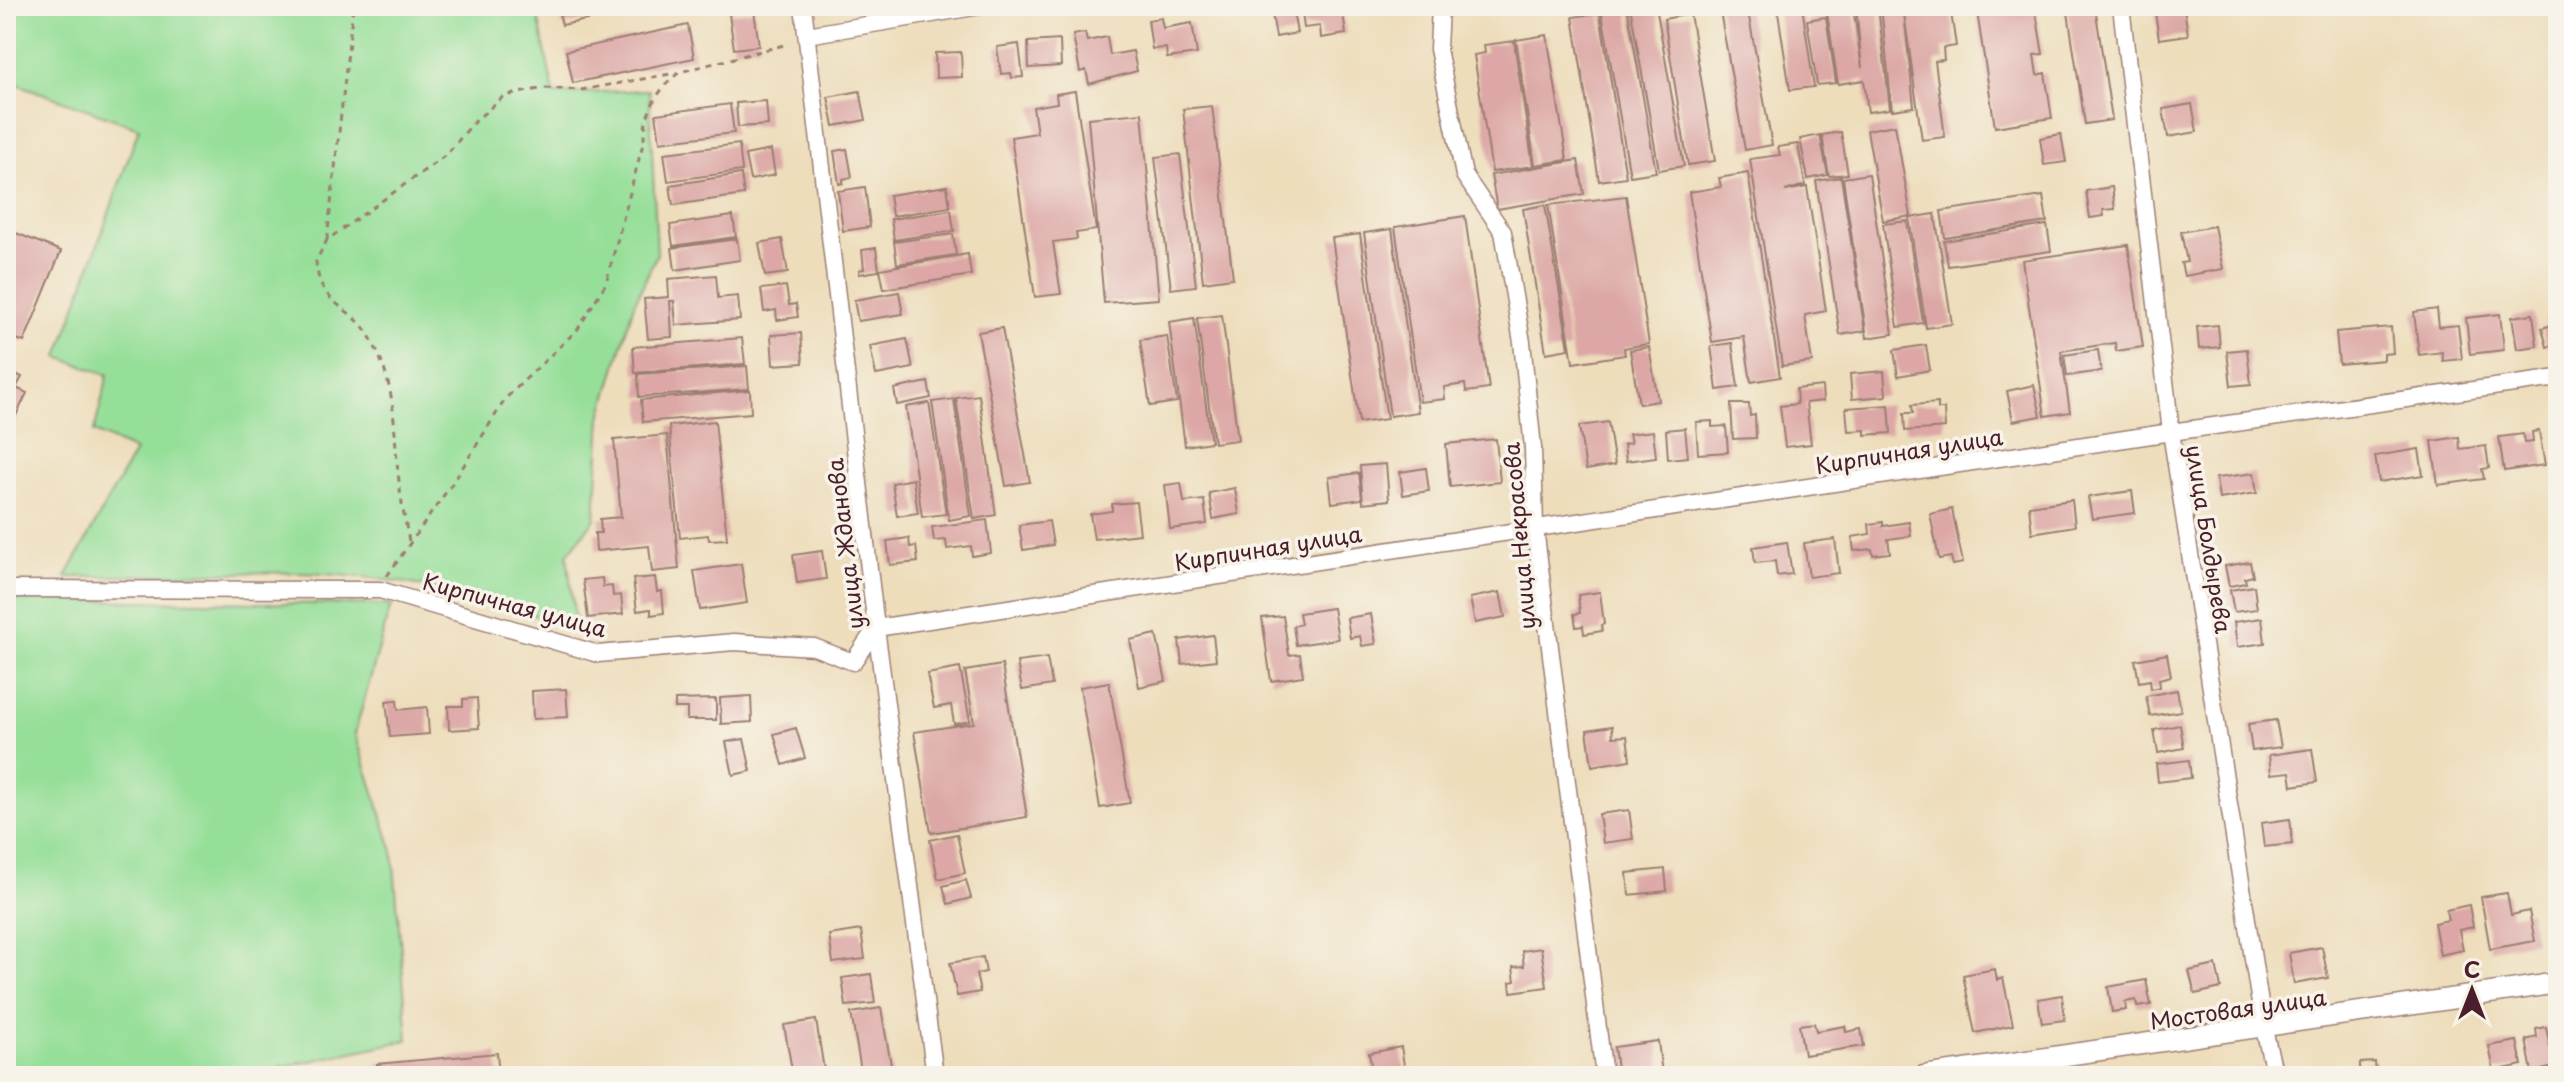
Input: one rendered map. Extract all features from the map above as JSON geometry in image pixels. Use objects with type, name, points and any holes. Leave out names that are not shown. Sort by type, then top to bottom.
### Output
[{"type":"street","name":"улица Жданова","points":[[803,6],[876,628],[935,1076]]},
{"type":"street","points":[[807,37],[980,6]]},
{"type":"street","name":"улица Некрасова","points":[[1440,6],[1438,49],[1464,175],[1503,232],[1522,342],[1533,448],[1535,528],[1604,1076]]},
{"type":"street","name":"улица Болдырева","points":[[2121,6],[2171,432],[2264,1029],[2275,1076]]},
{"type":"street","name":"Кирпичная улица","points":[[6,589],[380,590],[598,654],[734,642],[814,647],[853,662],[876,628],[2171,432],[2558,378]]},
{"type":"street","name":"Мостовая улица","points":[[1924,1076],[2264,1029],[2558,983]]},
{"type":"path","points":[[353,6],[327,240],[316,261],[323,293],[362,325],[387,371],[396,412],[398,479],[409,541]]},
{"type":"path","points":[[327,240],[446,155],[475,121],[504,96],[544,88],[581,90],[680,72],[807,37]]},
{"type":"path","points":[[380,590],[409,541],[456,478],[506,398],[578,329],[606,283],[644,140],[644,121],[665,83],[680,72]]},
{"type":"green space","points":[[6,6],[536,6],[554,94],[649,90],[657,254],[634,304],[601,417],[595,519],[567,555],[576,628],[449,592],[364,577],[236,572],[66,577],[135,451],[94,432],[108,375],[58,357],[139,128],[6,80]]},
{"type":"green space","points":[[6,599],[391,605],[355,733],[393,852],[408,1040],[241,1076],[6,1076]]},
{"type":"building","points":[[557,6],[650,6],[650,7],[562,25]]},
{"type":"building","points":[[1292,6],[1297,33],[1276,37],[1271,8]]},
{"type":"building","points":[[1301,6],[1342,6],[1346,34],[1321,38],[1320,26],[1304,28]]},
{"type":"building","points":[[1627,6],[1656,172],[1630,176],[1601,7]]},
{"type":"building","points":[[1630,6],[1656,6],[1684,166],[1659,170]]},
{"type":"building","points":[[1719,6],[1747,6],[1772,145],[1745,150]]},
{"type":"building","points":[[1777,6],[1802,6],[1814,87],[1790,90]]},
{"type":"building","points":[[1826,6],[1853,6],[1862,68],[1856,6],[1878,6],[1890,109],[1868,112],[1864,80],[1838,84]]},
{"type":"building","points":[[1881,6],[1950,6],[1956,46],[1943,48],[1944,60],[1935,61],[1945,137],[1922,140],[1904,13],[1914,107],[1892,110]]},
{"type":"building","points":[[1976,6],[2035,6],[2043,54],[2034,55],[2037,75],[2045,73],[2052,118],[1995,127]]},
{"type":"building","points":[[2067,6],[2095,6],[2112,120],[2085,124]]},
{"type":"building","points":[[2184,7],[2188,35],[2159,39],[2155,12]]},
{"type":"building","points":[[754,10],[759,46],[734,49],[729,14]]},
{"type":"building","points":[[1600,13],[1626,177],[1599,181],[1573,17]]},
{"type":"building","points":[[1690,14],[1715,161],[1688,165],[1664,19]]},
{"type":"building","points":[[1826,17],[1836,83],[1817,85],[1807,20]]},
{"type":"building","points":[[1161,18],[1163,28],[1192,23],[1197,54],[1167,58],[1166,48],[1152,49],[1148,20]]},
{"type":"building","points":[[688,25],[694,58],[573,83],[566,51]]},
{"type":"building","points":[[1085,33],[1087,41],[1107,37],[1110,55],[1133,51],[1137,71],[1089,84],[1086,70],[1080,72],[1073,35]]},
{"type":"building","points":[[1547,35],[1567,160],[1535,165],[1516,40]]},
{"type":"building","points":[[1060,40],[1061,66],[1029,68],[1028,42]]},
{"type":"building","points":[[1514,41],[1533,166],[1492,172],[1474,55],[1485,53],[1484,45]]},
{"type":"building","points":[[1019,44],[1023,77],[1012,78],[1011,73],[1001,74],[997,47]]},
{"type":"building","points":[[961,52],[962,77],[936,78],[935,53]]},
{"type":"building","points":[[860,91],[866,120],[834,126],[828,97]]},
{"type":"building","points":[[1075,91],[1096,230],[1076,233],[1077,239],[1053,242],[1061,294],[1035,297],[1011,137],[1037,133],[1033,107],[1057,103],[1056,94]]},
{"type":"building","points":[[766,101],[768,125],[738,127],[736,103]]},
{"type":"building","points":[[730,104],[734,133],[660,142],[656,114]]},
{"type":"building","points":[[2192,104],[2197,132],[2168,137],[2163,109]]},
{"type":"building","points":[[1212,106],[1233,278],[1203,282],[1183,109]]},
{"type":"building","points":[[1142,113],[1159,299],[1104,303],[1088,118]]},
{"type":"building","points":[[1895,125],[1911,216],[1883,221],[1867,130]]},
{"type":"building","points":[[1841,132],[1848,174],[1829,176],[1822,135]]},
{"type":"building","points":[[2061,134],[2066,162],[2044,165],[2040,138]]},
{"type":"building","points":[[1820,135],[1828,175],[1808,179],[1800,139]]},
{"type":"building","points":[[739,144],[742,171],[668,181],[664,153]]},
{"type":"building","points":[[1798,144],[1805,185],[1785,191],[1807,187],[1826,311],[1805,315],[1812,362],[1782,366],[1750,159],[1780,155],[1778,147]]},
{"type":"building","points":[[847,149],[852,177],[843,179],[843,183],[839,184],[834,151]]},
{"type":"building","points":[[771,150],[775,175],[750,180],[745,155]]},
{"type":"building","points":[[1180,154],[1196,286],[1171,289],[1155,157]]},
{"type":"building","points":[[1578,160],[1584,194],[1497,209],[1491,175]]},
{"type":"building","points":[[1748,173],[1780,377],[1751,382],[1744,337],[1712,342],[1689,192],[1721,187],[1719,178]]},
{"type":"building","points":[[741,174],[744,195],[673,205],[670,185]]},
{"type":"building","points":[[1869,174],[1893,334],[1867,338],[1843,178]]},
{"type":"building","points":[[1841,177],[1865,331],[1840,335],[1816,181]]},
{"type":"building","points":[[947,186],[950,207],[892,216],[889,195]]},
{"type":"building","points":[[865,187],[870,227],[843,231],[838,191]]},
{"type":"building","points":[[2112,187],[2115,209],[2103,210],[2104,216],[2090,218],[2086,191]]},
{"type":"building","points":[[1626,196],[1649,344],[1624,348],[1625,355],[1573,363],[1548,205]]},
{"type":"building","points":[[2043,196],[2047,222],[1945,238],[1941,211]]},
{"type":"building","points":[[1545,205],[1569,349],[1546,353],[1523,209]]},
{"type":"building","points":[[951,210],[954,231],[894,240],[891,219]]},
{"type":"building","points":[[1935,214],[1952,324],[1926,328],[1909,218]]},
{"type":"building","points":[[733,216],[736,237],[673,246],[670,225]]},
{"type":"building","points":[[1465,216],[1489,389],[1466,392],[1465,384],[1444,387],[1445,399],[1420,402],[1395,227]]},
{"type":"building","points":[[1907,221],[1923,323],[1898,327],[1883,224]]},
{"type":"building","points":[[2047,225],[2051,251],[1948,266],[1944,241]]},
{"type":"building","points":[[2214,226],[2223,269],[2184,276],[2181,263],[2187,262],[2181,232]]},
{"type":"building","points":[[6,229],[61,251],[24,342],[6,335]]},
{"type":"building","points":[[1392,229],[1418,412],[1390,416],[1364,233]]},
{"type":"building","points":[[953,234],[956,255],[897,264],[894,242]]},
{"type":"building","points":[[1360,234],[1387,419],[1359,423],[1332,238]]},
{"type":"building","points":[[737,239],[740,260],[675,270],[672,248]]},
{"type":"building","points":[[782,239],[788,273],[765,276],[759,243]]},
{"type":"building","points":[[2128,245],[2143,347],[2116,351],[2115,343],[2061,351],[2070,412],[2045,416],[2022,260]]},
{"type":"building","points":[[876,248],[879,271],[859,274],[859,270],[864,269],[862,250]]},
{"type":"building","points":[[968,254],[971,275],[884,289],[880,269]]},
{"type":"building","points":[[716,275],[718,298],[738,296],[740,320],[676,325],[674,301],[670,301],[672,337],[648,339],[644,299],[669,297],[668,279]]},
{"type":"building","points":[[786,286],[789,305],[796,304],[798,317],[777,320],[776,310],[764,312],[761,289]]},
{"type":"building","points":[[899,292],[903,314],[858,321],[854,300]]},
{"type":"building","points":[[2437,309],[2439,327],[2458,325],[2462,359],[2443,361],[2442,352],[2419,355],[2414,312]]},
{"type":"building","points":[[2558,313],[2558,344],[2547,347],[2542,328],[2552,325],[2550,315]]},
{"type":"building","points":[[2500,314],[2504,350],[2470,354],[2466,318]]},
{"type":"building","points":[[2533,314],[2537,346],[2517,349],[2512,317]]},
{"type":"building","points":[[1222,315],[1238,440],[1214,443],[1197,318]]},
{"type":"building","points":[[1194,318],[1211,442],[1185,446],[1169,322]]},
{"type":"building","points":[[2218,325],[2220,347],[2199,349],[2197,327]]},
{"type":"building","points":[[2391,327],[2393,353],[2384,354],[2384,360],[2339,364],[2336,332]]},
{"type":"building","points":[[1002,328],[1030,482],[1006,486],[978,332]]},
{"type":"building","points":[[801,333],[803,363],[773,365],[771,335]]},
{"type":"building","points":[[1167,336],[1177,402],[1150,406],[1140,340]]},
{"type":"building","points":[[742,338],[745,364],[635,373],[633,347]]},
{"type":"building","points":[[907,339],[913,368],[876,375],[870,346]]},
{"type":"building","points":[[1732,343],[1738,387],[1717,390],[1711,346]]},
{"type":"building","points":[[1926,345],[1930,370],[1898,376],[1894,350]]},
{"type":"building","points":[[1649,347],[1658,401],[1639,404],[1630,350]]},
{"type":"building","points":[[2247,349],[2251,384],[2231,386],[2227,351]]},
{"type":"building","points":[[2098,350],[2101,371],[2067,376],[2064,355]]},
{"type":"building","points":[[747,366],[749,389],[639,397],[638,374]]},
{"type":"building","points":[[6,370],[22,377],[16,388],[27,393],[6,436]]},
{"type":"building","points":[[1884,371],[1886,396],[1852,399],[1850,374]]},
{"type":"building","points":[[928,382],[931,398],[897,405],[894,389]]},
{"type":"building","points":[[2034,385],[2041,416],[2013,421],[2007,391]]},
{"type":"building","points":[[1822,386],[1823,401],[1806,403],[1811,444],[1785,447],[1780,406],[1797,404],[1796,389]]},
{"type":"building","points":[[750,390],[751,413],[643,422],[641,400]]},
{"type":"building","points":[[979,395],[996,515],[974,519],[956,398]]},
{"type":"building","points":[[954,399],[971,516],[949,520],[932,402]]},
{"type":"building","points":[[929,403],[946,514],[922,517],[906,407]]},
{"type":"building","points":[[1938,403],[1938,409],[1944,409],[1945,428],[1905,431],[1904,413],[1913,413],[1912,405]]},
{"type":"building","points":[[1731,404],[1749,404],[1750,416],[1755,415],[1756,438],[1733,439]]},
{"type":"building","points":[[1889,405],[1891,433],[1865,435],[1865,430],[1848,431],[1846,408]]},
{"type":"building","points":[[715,421],[727,539],[709,540],[708,535],[680,538],[669,426]]},
{"type":"building","points":[[1712,421],[1712,427],[1726,426],[1728,452],[1698,454],[1696,422]]},
{"type":"building","points":[[1608,422],[1615,465],[1586,470],[1579,426]]},
{"type":"building","points":[[1685,428],[1688,457],[1668,459],[1666,430]]},
{"type":"building","points":[[1653,431],[1656,457],[1626,461],[1624,444],[1631,443],[1629,434]]},
{"type":"building","points":[[2539,431],[2545,465],[2504,471],[2499,437],[2523,434],[2524,443],[2533,442],[2532,432]]},
{"type":"building","points":[[667,435],[679,569],[652,572],[649,546],[596,551],[595,533],[601,533],[600,519],[621,517],[614,440]]},
{"type":"building","points":[[2459,437],[2460,449],[2486,446],[2489,468],[2482,469],[2484,479],[2438,485],[2432,441]]},
{"type":"building","points":[[1496,439],[1500,482],[1450,487],[1446,444]]},
{"type":"building","points":[[2419,449],[2423,475],[2379,482],[2375,456]]},
{"type":"building","points":[[1386,464],[1389,500],[1363,503],[1360,466]]},
{"type":"building","points":[[1426,468],[1429,491],[1403,495],[1400,472]]},
{"type":"building","points":[[1359,473],[1362,499],[1332,503],[1329,477]]},
{"type":"building","points":[[2254,473],[2257,493],[2219,499],[2216,478]]},
{"type":"building","points":[[913,479],[918,513],[897,516],[892,483]]},
{"type":"building","points":[[1181,483],[1184,502],[1204,500],[1207,524],[1170,529],[1165,485]]},
{"type":"building","points":[[1235,488],[1239,514],[1213,519],[1209,493]]},
{"type":"building","points":[[2132,491],[2135,513],[2092,519],[2088,497]]},
{"type":"building","points":[[2072,500],[2075,526],[2032,533],[2029,506]]},
{"type":"building","points":[[1136,502],[1140,534],[1094,539],[1090,514],[1112,511],[1112,504]]},
{"type":"building","points":[[1952,509],[1963,563],[1953,565],[1951,557],[1939,559],[1930,514]]},
{"type":"building","points":[[987,520],[991,553],[972,556],[971,546],[947,549],[946,540],[934,541],[932,527]]},
{"type":"building","points":[[1049,521],[1053,545],[1023,550],[1019,525]]},
{"type":"building","points":[[1883,522],[1883,526],[1909,522],[1911,536],[1888,539],[1890,553],[1873,555],[1872,549],[1854,551],[1852,537],[1870,534],[1869,524]]},
{"type":"building","points":[[909,538],[910,547],[916,546],[918,562],[890,565],[887,541]]},
{"type":"building","points":[[1835,539],[1839,573],[1809,577],[1804,543]]},
{"type":"building","points":[[1787,542],[1792,574],[1777,576],[1775,561],[1755,563],[1753,547]]},
{"type":"building","points":[[822,551],[826,579],[797,583],[793,555]]},
{"type":"building","points":[[2250,562],[2253,576],[2245,578],[2246,583],[2229,586],[2225,566]]},
{"type":"building","points":[[741,564],[747,603],[700,610],[694,571]]},
{"type":"building","points":[[655,577],[657,592],[662,591],[664,613],[651,615],[651,609],[637,611],[633,579]]},
{"type":"building","points":[[602,578],[603,587],[612,586],[613,596],[621,595],[623,614],[588,618],[583,580]]},
{"type":"building","points":[[2254,586],[2257,609],[2234,612],[2230,590]]},
{"type":"building","points":[[1500,592],[1505,617],[1475,623],[1470,598]]},
{"type":"building","points":[[1600,592],[1602,631],[1584,634],[1583,626],[1576,627],[1574,614],[1580,613],[1578,595]]},
{"type":"building","points":[[1333,608],[1338,639],[1296,645],[1293,626],[1301,624],[1299,613]]},
{"type":"building","points":[[1371,614],[1376,644],[1362,646],[1360,636],[1350,638],[1347,618]]},
{"type":"building","points":[[1283,616],[1289,655],[1300,654],[1303,676],[1271,681],[1262,618]]},
{"type":"building","points":[[2262,618],[2265,643],[2237,647],[2234,622]]},
{"type":"building","points":[[1156,634],[1166,681],[1139,687],[1130,640]]},
{"type":"building","points":[[1213,635],[1216,660],[1182,664],[1179,640]]},
{"type":"building","points":[[2167,654],[2171,676],[2159,679],[2160,687],[2151,689],[2150,680],[2139,682],[2135,660]]},
{"type":"building","points":[[1047,658],[1052,685],[1022,690],[1017,662]]},
{"type":"building","points":[[1002,665],[1027,817],[931,833],[914,732],[974,723],[965,671]]},
{"type":"building","points":[[960,668],[970,721],[954,724],[951,705],[934,708],[927,674]]},
{"type":"building","points":[[1109,682],[1130,803],[1100,808],[1080,687]]},
{"type":"building","points":[[566,689],[568,717],[533,719],[532,691]]},
{"type":"building","points":[[2177,690],[2181,711],[2150,716],[2146,696]]},
{"type":"building","points":[[751,696],[752,722],[721,724],[720,698]]},
{"type":"building","points":[[477,698],[479,728],[449,730],[448,706],[463,706],[463,699]]},
{"type":"building","points":[[716,699],[716,720],[687,720],[687,708],[675,708],[675,700]]},
{"type":"building","points":[[397,700],[398,710],[427,707],[429,734],[390,737],[386,701]]},
{"type":"building","points":[[2276,720],[2281,747],[2252,751],[2248,724]]},
{"type":"building","points":[[2180,725],[2184,748],[2158,753],[2154,730]]},
{"type":"building","points":[[1612,726],[1613,737],[1627,736],[1630,760],[1592,766],[1587,730]]},
{"type":"building","points":[[796,728],[805,758],[783,765],[774,734]]},
{"type":"building","points":[[744,739],[751,771],[733,775],[726,742]]},
{"type":"building","points":[[2312,749],[2317,782],[2292,786],[2290,772],[2271,774],[2269,755]]},
{"type":"building","points":[[2189,760],[2191,778],[2158,782],[2156,764]]},
{"type":"building","points":[[1629,810],[1633,839],[1603,843],[1599,814]]},
{"type":"building","points":[[2290,819],[2293,844],[2264,847],[2261,823]]},
{"type":"building","points":[[957,834],[965,873],[938,879],[930,840]]},
{"type":"building","points":[[1665,869],[1667,891],[1629,895],[1627,873]]},
{"type":"building","points":[[966,880],[971,898],[948,904],[943,886]]},
{"type":"building","points":[[2507,893],[2511,915],[2529,911],[2535,941],[2490,949],[2481,897]]},
{"type":"building","points":[[2469,905],[2473,927],[2459,930],[2463,950],[2440,955],[2434,923],[2448,920],[2446,910]]},
{"type":"building","points":[[861,930],[865,959],[833,963],[829,935]]},
{"type":"building","points":[[2322,947],[2328,978],[2294,984],[2289,953]]},
{"type":"building","points":[[1541,948],[1547,987],[1511,992],[1510,982],[1515,981],[1513,967],[1524,966],[1522,951]]},
{"type":"building","points":[[983,957],[986,972],[976,974],[980,992],[957,996],[950,963]]},
{"type":"building","points":[[2216,965],[2221,988],[2195,994],[2189,971]]},
{"type":"building","points":[[1995,969],[1997,980],[2003,978],[2013,1025],[1975,1033],[1963,975]]},
{"type":"building","points":[[871,974],[875,1003],[846,1006],[842,978]]},
{"type":"building","points":[[2146,980],[2151,1005],[2137,1007],[2136,1000],[2125,1002],[2126,1010],[2112,1012],[2108,987]]},
{"type":"building","points":[[2062,995],[2065,1020],[2042,1023],[2038,999]]},
{"type":"building","points":[[881,1008],[893,1076],[862,1076],[851,1013]]},
{"type":"building","points":[[816,1020],[825,1076],[793,1076],[784,1025]]},
{"type":"building","points":[[1814,1023],[1816,1031],[1845,1026],[1846,1032],[1861,1029],[1864,1046],[1804,1055],[1799,1025]]},
{"type":"building","points":[[2546,1027],[2554,1067],[2532,1072],[2526,1040],[2537,1037],[2536,1029]]},
{"type":"building","points":[[1658,1041],[1662,1074],[1618,1076],[1614,1047]]},
{"type":"building","points":[[2517,1041],[2522,1065],[2494,1071],[2489,1046]]},
{"type":"building","points":[[1401,1047],[1405,1071],[1393,1073],[1394,1076],[1373,1076],[1369,1053]]},
{"type":"building","points":[[497,1053],[499,1076],[378,1076],[377,1064]]},
{"type":"building","points":[[2375,1062],[2376,1076],[2342,1076],[2342,1071],[2360,1070],[2360,1063]]}]
